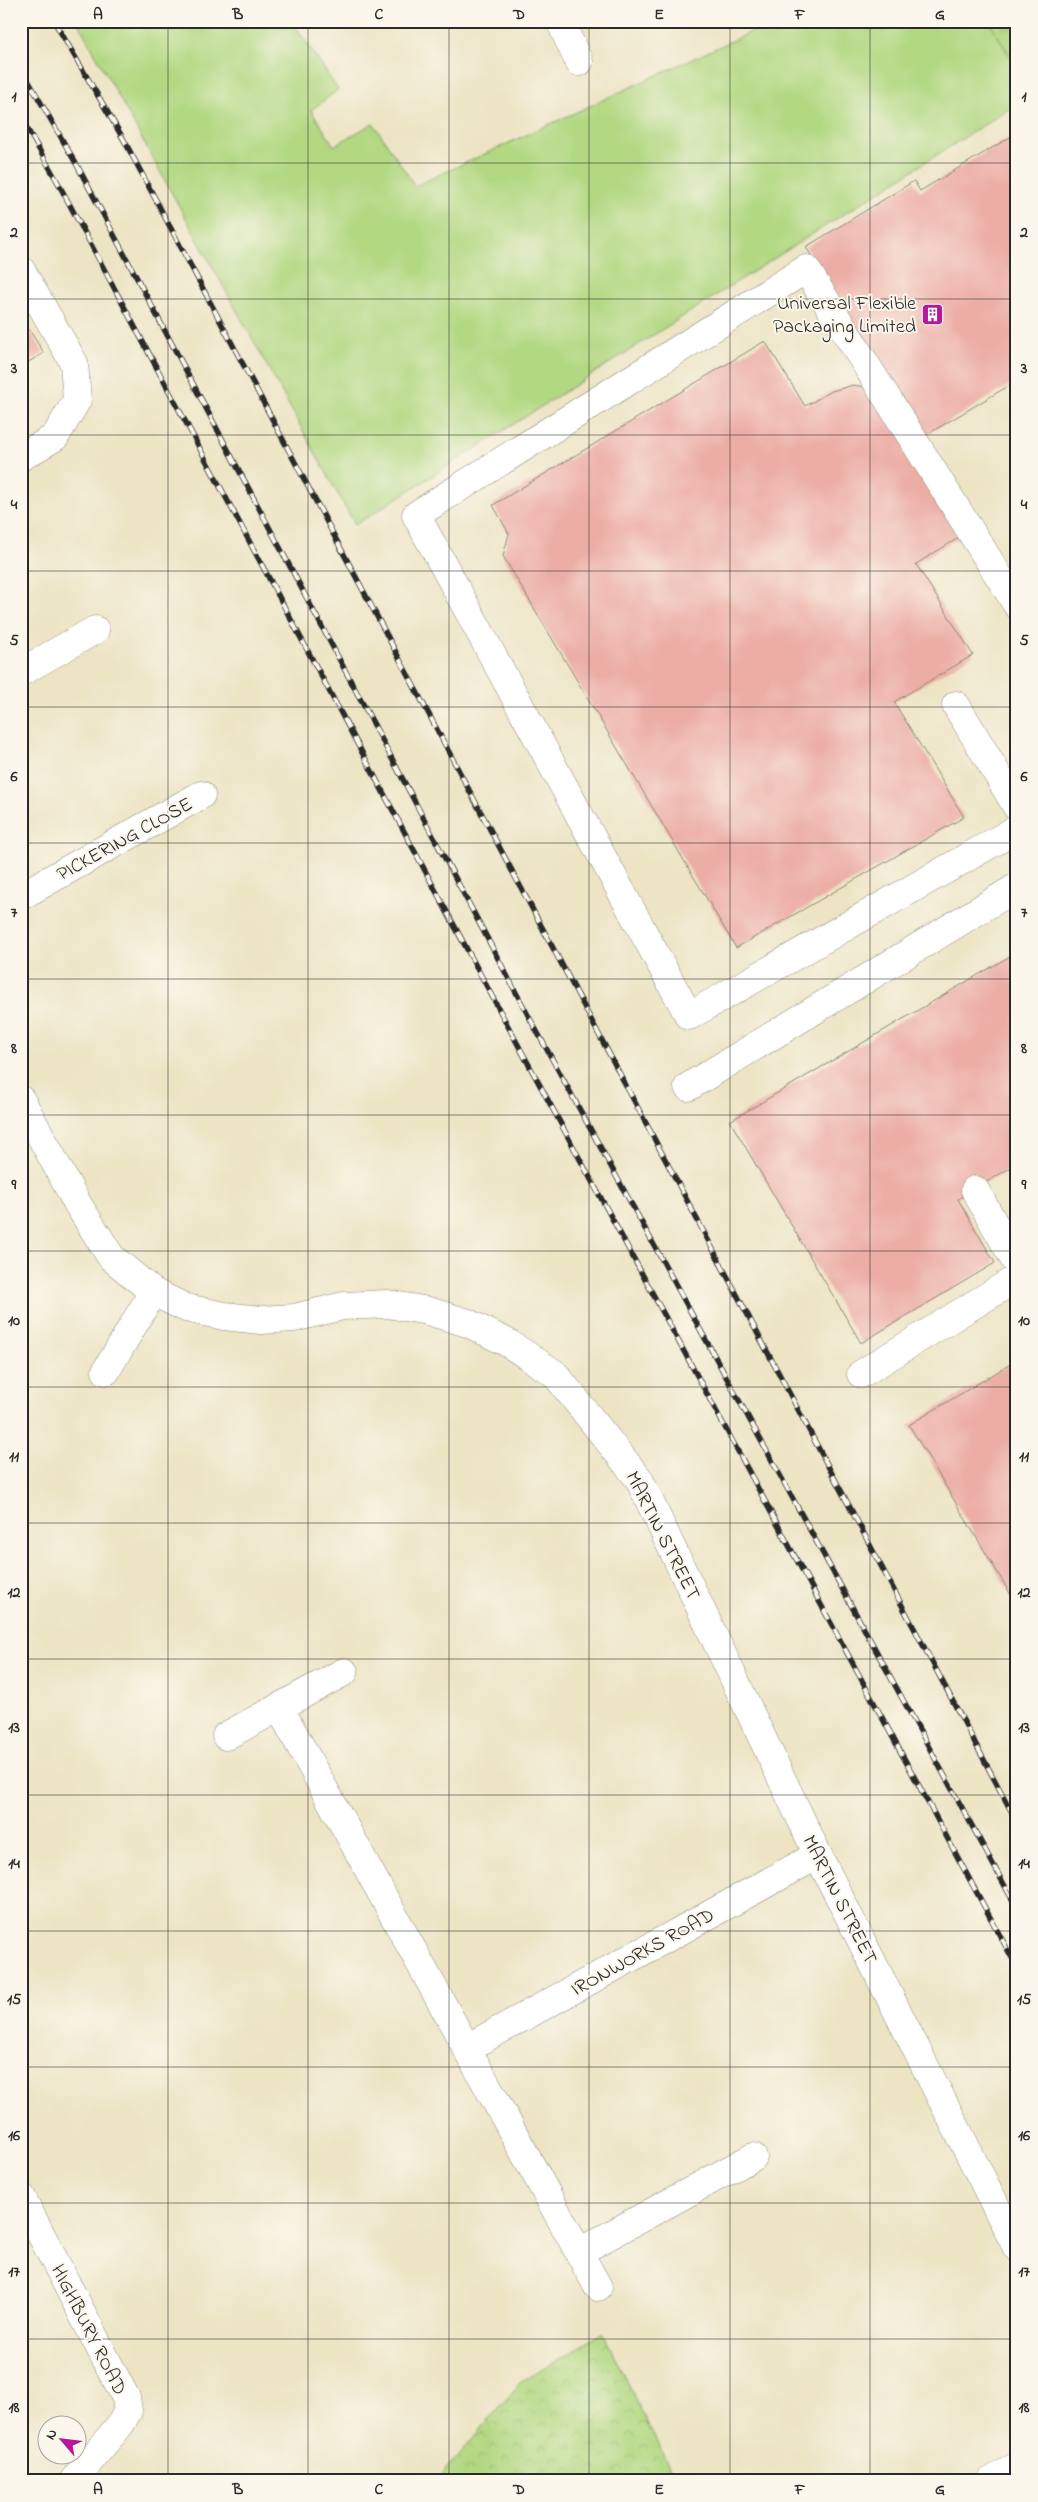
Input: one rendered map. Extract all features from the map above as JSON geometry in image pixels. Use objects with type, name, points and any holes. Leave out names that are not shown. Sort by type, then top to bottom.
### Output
[{"type":"street","points":[[560,21],[579,62]]},
{"type":"street","points":[[1017,605],[806,269],[416,515],[689,1016],[1017,829]]},
{"type":"street","points":[[21,270],[74,363],[76,400],[54,437],[21,457]]},
{"type":"street","points":[[21,672],[95,630]]},
{"type":"street","points":[[956,705],[1013,791]]},
{"type":"street","name":"PICKERING CLOSE","points":[[21,896],[202,795]]},
{"type":"street","points":[[688,1088],[1017,887]]},
{"type":"street","name":"MARTIN STREET","points":[[21,1100],[77,1203],[111,1257],[153,1292],[186,1308],[224,1316],[261,1320],[294,1318],[343,1306],[388,1304],[428,1311],[468,1323],[508,1343],[555,1374],[639,1479],[818,1855],[1017,2248]]},
{"type":"street","points":[[976,1190],[1017,1264]]},
{"type":"street","points":[[861,1374],[1017,1278]]},
{"type":"street","points":[[106,1372],[153,1292]]},
{"type":"street","points":[[226,1736],[344,1672]]},
{"type":"street","points":[[280,1707],[598,2287]]},
{"type":"street","name":"IRONWORKS ROAD","points":[[467,2048],[818,1855]]},
{"type":"street","points":[[579,2252],[753,2157]]},
{"type":"street","name":"HIGHBURY ROAD","points":[[21,2196],[126,2398],[128,2411],[120,2425],[74,2481]]},
{"type":"street","points":[[991,2481],[1017,2466]]},
{"type":"green space","points":[[77,21],[292,21],[338,90],[311,110],[334,146],[373,123],[415,186],[775,21],[989,21],[1017,68],[1017,104],[355,525]]},
{"type":"green space","points":[[989,21],[1017,21],[1017,68]]},
{"type":"green space","points":[[603,2333],[676,2481],[437,2481],[521,2382]]},
{"type":"building","name":"Universal Flexible Packaging Limited","points":[[1017,133],[1017,385],[1015,382],[921,438],[806,247],[914,181],[920,191]]},
{"type":"building","points":[[21,317],[44,353],[21,366]]},
{"type":"building","points":[[765,341],[805,406],[832,391],[853,385],[876,389],[965,534],[916,564],[973,655],[894,702],[964,817],[736,948],[503,556],[509,534],[493,505]]},
{"type":"building","points":[[1017,952],[1017,1164],[958,1199],[995,1263],[861,1343],[730,1121]]},
{"type":"building","points":[[1017,1360],[1017,1605],[909,1425]]},
{"type":"railway","points":[[54,21],[124,140],[1017,1822]]},
{"type":"railway","points":[[21,68],[78,167],[528,1015],[1017,1908]]},
{"type":"railway","points":[[21,118],[56,179],[509,1028],[1017,1967]]},
{"type":"place","name":"Universal Flexible Packaging Limited","points":[[932,314]]}]
